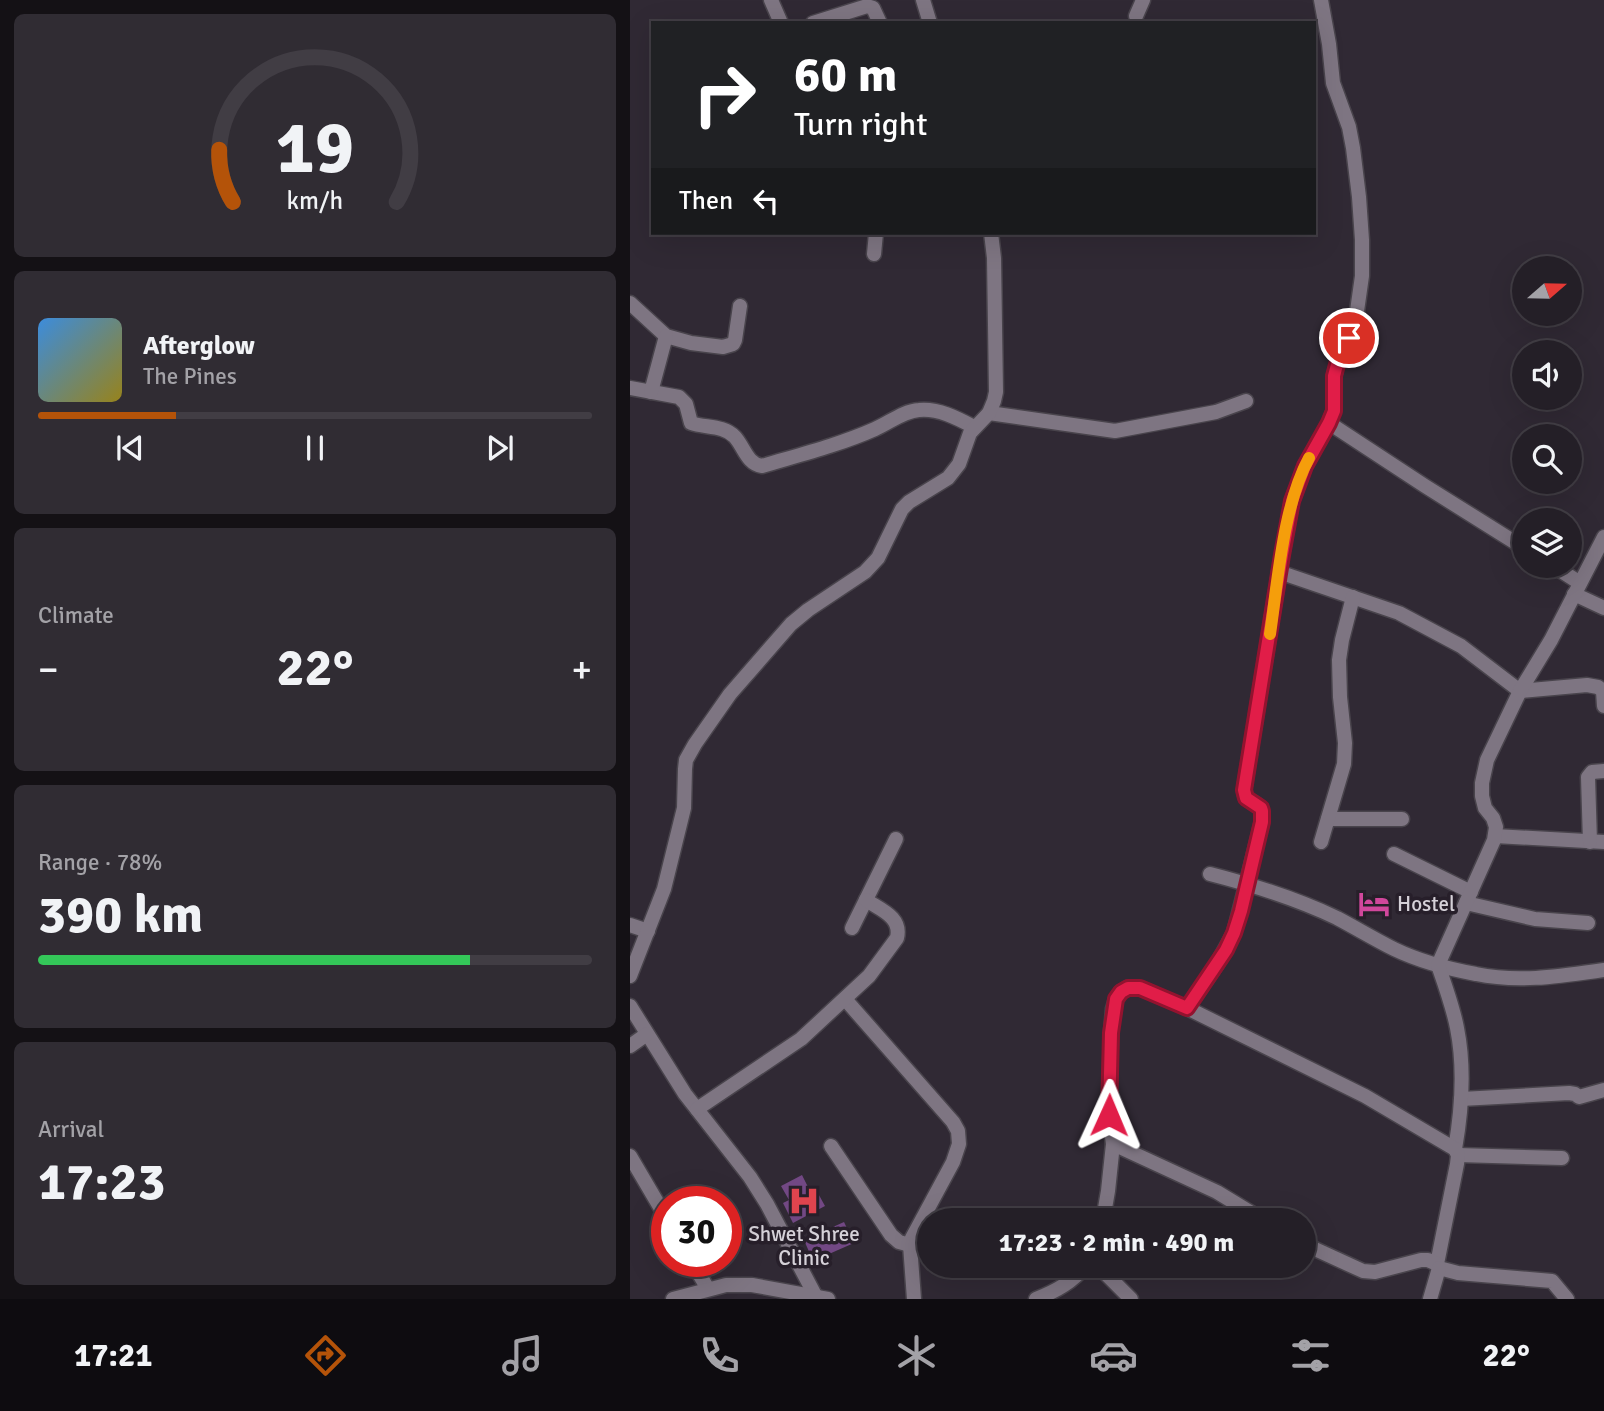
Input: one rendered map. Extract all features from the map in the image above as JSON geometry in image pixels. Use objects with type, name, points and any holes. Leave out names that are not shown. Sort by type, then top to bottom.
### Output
[{"type":"street","points":[[771,0],[779,21]]},
{"type":"street","points":[[923,0],[929,21]]},
{"type":"street","points":[[1136,16],[1143,0]]},
{"type":"street","points":[[1187,1008],[1226,950],[1237,922],[1262,822],[1262,811],[1246,798],[1244,790],[1292,501],[1305,466],[1334,411],[1334,376],[1356,318],[1359,301],[1362,240],[1353,148],[1349,127],[1333,83],[1321,0]]},
{"type":"street","points":[[819,21],[867,6],[873,8],[879,21]]},
{"type":"street","points":[[874,254],[876,235]]},
{"type":"street","points":[[630,976],[664,889],[684,808],[686,760],[695,744],[730,694],[790,624],[865,572],[878,558],[902,509],[948,478],[959,464],[970,433],[989,413],[996,392],[995,258],[990,235]]},
{"type":"street","points":[[630,303],[666,336],[723,348],[735,340],[740,306]]},
{"type":"street","points":[[651,392],[666,336]]},
{"type":"street","points":[[630,388],[679,397],[687,404],[691,423],[731,433],[750,460],[755,465],[762,466],[838,443],[918,410],[953,416],[974,427]]},
{"type":"street","points":[[989,413],[1115,431],[1216,412],[1245,401]]},
{"type":"street","points":[[1329,423],[1512,540]]},
{"type":"street","points":[[1430,1299],[1457,1152],[1462,1082],[1457,1026],[1438,965],[1494,836],[1496,827],[1485,808],[1482,796],[1487,760],[1520,691],[1551,640],[1604,537]]},
{"type":"street","points":[[1279,572],[1399,613],[1432,629],[1461,646],[1520,691],[1587,685],[1598,687],[1602,691],[1604,706]]},
{"type":"street","points":[[1566,578],[1604,608]]},
{"type":"street","points":[[1321,842],[1344,764],[1339,660],[1353,597]]},
{"type":"street","points":[[1494,836],[1597,842],[1588,777],[1592,772],[1604,771]]},
{"type":"street","points":[[1328,818],[1402,819]]},
{"type":"street","points":[[852,928],[897,839]]},
{"type":"street","points":[[1394,854],[1468,898],[1535,919],[1588,923]]},
{"type":"street","points":[[1210,874],[1247,883],[1314,909],[1396,950],[1478,975],[1547,979],[1604,970]]},
{"type":"street","points":[[697,1109],[801,1039],[869,976],[897,938],[898,925],[894,919],[866,900]]},
{"type":"street","points":[[630,925],[648,931]]},
{"type":"street","points":[[1105,1208],[1112,1144],[1109,1115],[1113,1009],[1116,999],[1128,988],[1140,988],[1187,1008],[1365,1096],[1457,1152],[1562,1158]]},
{"type":"street","points":[[845,999],[958,1131],[959,1144],[953,1163],[910,1245],[914,1299]]},
{"type":"street","points":[[630,1006],[685,1094],[750,1177],[822,1298]]},
{"type":"street","points":[[630,1046],[647,1034]]},
{"type":"street","points":[[1461,1099],[1569,1093],[1579,1097],[1604,1090]]},
{"type":"street","points":[[1112,1144],[1217,1192],[1243,1208]]},
{"type":"street","points":[[831,1146],[891,1235],[899,1242],[910,1245]]},
{"type":"street","points":[[630,1156],[651,1192]]},
{"type":"street","points":[[1316,1249],[1363,1271],[1375,1272],[1428,1260],[1458,1273],[1552,1281],[1567,1299]]},
{"type":"street","points":[[701,1277],[708,1289]]},
{"type":"street","points":[[1036,1299],[1061,1288],[1074,1278]]},
{"type":"street","points":[[1110,1278],[1130,1299]]},
{"type":"street","points":[[673,1299],[726,1285],[752,1284],[822,1298]]},
{"type":"building","points":[[802,1175],[809,1189],[814,1186],[825,1206],[793,1223],[783,1203],[789,1200],[781,1186]]},
{"type":"building","points":[[844,1222],[854,1243],[813,1261],[804,1240]]},
{"type":"slow traffic","points":[[1270,634],[1292,501],[1309,458]]},
{"type":"place","name":"Hostel","points":[[1374,904]]},
{"type":"place","name":"Shwet Shree Clinic","points":[[804,1201]]},
{"type":"route","points":[[1109,1115],[1111,1033],[1116,999],[1128,988],[1140,988],[1187,1008],[1226,950],[1241,911],[1262,822],[1261,808],[1246,798],[1244,790],[1292,501],[1305,466],[1334,411],[1334,376],[1349,338]]}]
